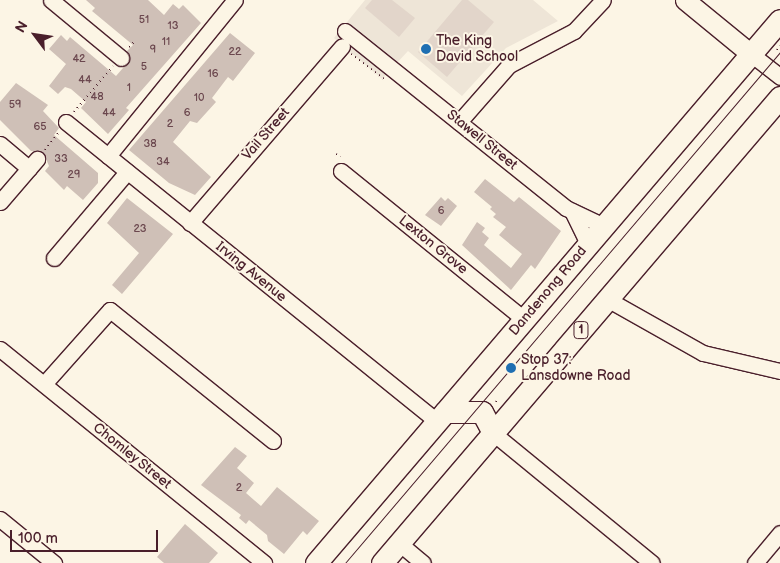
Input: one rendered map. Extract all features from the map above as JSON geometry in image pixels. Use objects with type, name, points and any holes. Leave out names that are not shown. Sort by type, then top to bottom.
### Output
[{"type":"highway","name":"Dandenong Road","points":[[316,563],[780,20]]},
{"type":"highway","name":"1","points":[[382,563],[780,97]]},
{"type":"highway","points":[[441,416],[482,412],[493,433]]},
{"type":"main road","points":[[685,0],[752,54]]},
{"type":"street","points":[[50,0],[120,58]]},
{"type":"street","points":[[108,156],[235,0]]},
{"type":"street","points":[[459,122],[510,64],[574,31],[603,0]]},
{"type":"street","name":"Stawell Street","points":[[345,31],[388,74],[459,122],[572,211],[604,226]]},
{"type":"street","name":"Vail Street","points":[[190,222],[342,46]]},
{"type":"street","points":[[752,54],[780,77]]},
{"type":"street","name":"Irving Avenue","points":[[66,122],[190,222],[441,416]]},
{"type":"street","points":[[0,144],[33,164],[0,202]]},
{"type":"street","name":"Lexton Grove","points":[[341,164],[524,319]]},
{"type":"street","points":[[54,258],[127,172]]},
{"type":"street","name":"Stawell Street","points":[[572,211],[588,244]]},
{"type":"street","points":[[607,299],[703,353],[780,371]]},
{"type":"street","points":[[44,384],[110,310],[273,441]]},
{"type":"street","name":"Chomley Street","points":[[0,349],[264,563]]},
{"type":"street","points":[[493,433],[645,561]]},
{"type":"street","points":[[0,519],[54,563]]},
{"type":"street","points":[[754,563],[780,533]]},
{"type":"street","points":[[399,543],[423,563]]},
{"type":"path","points":[[33,164],[134,42]]},
{"type":"path","points":[[342,46],[388,74]]},
{"type":"path","points":[[777,50],[780,46]]},
{"type":"path","points":[[336,154],[341,164]]},
{"type":"shaded area","name":"The King David School","points":[[365,0],[533,0],[558,21],[506,48],[462,96],[408,51],[382,79],[334,38]]},
{"type":"shaded area","points":[[372,0],[392,0],[415,18],[399,37],[365,8]]},
{"type":"shaded area","points":[[462,0],[468,0],[494,22],[447,77],[418,52]]},
{"type":"building","points":[[86,0],[148,0],[164,15],[173,4],[179,9],[183,5],[201,23],[126,108],[129,110],[108,134],[81,108],[86,102],[71,89],[65,87],[58,94],[49,86],[66,64],[49,49],[61,35],[67,41],[70,37],[116,76],[130,60],[127,51],[133,45],[92,11],[95,8]]},
{"type":"building","points":[[230,33],[255,53],[233,81],[228,77],[212,98],[216,102],[197,123],[190,121],[173,142],[211,177],[195,195],[169,183],[129,150]]},
{"type":"building","points":[[16,83],[48,105],[43,111],[59,128],[54,135],[98,173],[98,183],[83,200],[67,186],[64,190],[45,171],[49,166],[43,152],[31,151],[0,120],[0,102]]},
{"type":"building","points":[[485,179],[514,202],[519,197],[561,231],[535,269],[531,265],[511,290],[462,245],[477,222],[485,228],[482,232],[489,238],[484,245],[511,268],[522,254],[499,235],[506,227],[493,217],[496,214],[490,209],[492,207],[474,192]]},
{"type":"building","points":[[441,197],[445,201],[448,198],[457,206],[441,226],[425,215]]},
{"type":"building","points":[[127,198],[173,234],[122,294],[112,285],[139,253],[107,223]]},
{"type":"building","points":[[235,447],[247,456],[237,468],[254,483],[246,493],[261,506],[277,487],[319,521],[307,535],[303,531],[284,554],[268,541],[267,535],[249,520],[246,524],[239,518],[241,515],[201,485]]},
{"type":"building","points":[[185,524],[218,553],[209,563],[164,563],[157,557]]},
{"type":"tram line","points":[[345,563],[780,52]]},
{"type":"place","name":"The King David School","points":[[426,49]]},
{"type":"place","name":"Stop 37: Lansdowne Road","points":[[511,368]]}]
